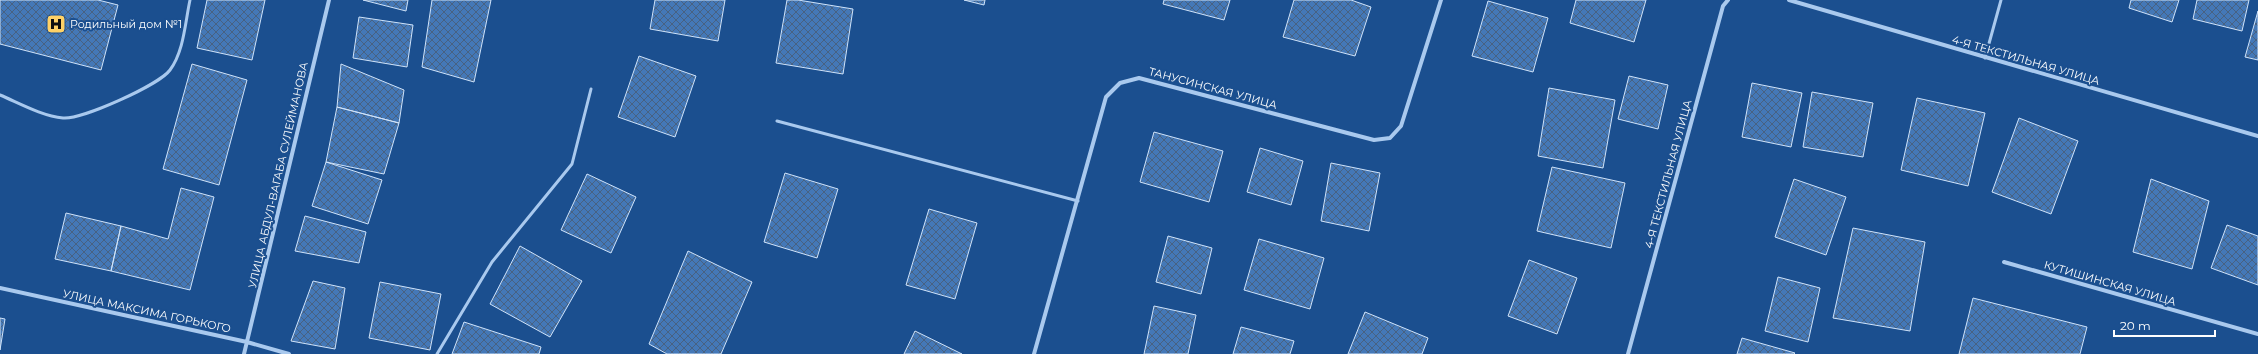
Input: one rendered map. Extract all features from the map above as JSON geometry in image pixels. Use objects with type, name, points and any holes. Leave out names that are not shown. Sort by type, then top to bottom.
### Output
[{"type":"street","name":"УЛИЦА АБДУЛ-ВАГАБА СУЛЕЙМАНОВА","points":[[244,354],[329,0]]},
{"type":"street","name":"ТАНУСИНСКАЯ УЛИЦА","points":[[1034,354],[1106,97],[1120,83],[1139,78],[1374,140],[1390,138],[1401,126],[1441,0]]},
{"type":"street","name":"4-Я ТЕКСТИЛЬНАЯ УЛИЦА","points":[[1628,354],[1723,6],[1728,0]]},
{"type":"street","name":"4-Я ТЕКСТИЛЬНАЯ УЛИЦА","points":[[1789,0],[2258,136]]},
{"type":"street","name":"КУТИШИНСКАЯ УЛИЦА","points":[[2004,262],[2258,334]]},
{"type":"street","name":"УЛИЦА МАКСИМА ГОРЬКОГО","points":[[0,288],[247,342],[290,354]]},
{"type":"lane","points":[[0,95],[40,112],[64,118],[88,113],[151,85],[170,70],[180,50],[190,0]]},
{"type":"lane","points":[[1985,58],[2001,0]]},
{"type":"lane","points":[[436,354],[492,262],[572,164],[592,89]]},
{"type":"lane","points":[[777,121],[1078,201]]},
{"type":"building","name":"Родильный дом №1","points":[[0,0],[98,0],[118,5],[101,70],[0,44]]},
{"type":"building","points":[[207,0],[265,0],[252,60],[197,48]]},
{"type":"building","points":[[363,0],[408,0],[406,11]]},
{"type":"building","points":[[432,0],[491,0],[474,82],[422,67]]},
{"type":"building","points":[[655,0],[725,0],[718,41],[650,29]]},
{"type":"building","points":[[787,0],[798,0],[853,9],[843,74],[776,63]]},
{"type":"building","points":[[964,0],[985,0],[984,5]]},
{"type":"building","points":[[1164,0],[1230,0],[1224,20],[1163,4]]},
{"type":"building","points":[[1294,0],[1351,0],[1371,7],[1355,56],[1283,37]]},
{"type":"building","points":[[1576,0],[1646,0],[1634,42],[1570,23]]},
{"type":"building","points":[[2131,0],[2179,0],[2172,22],[2129,8]]},
{"type":"building","points":[[2197,0],[2249,0],[2242,31],[2193,19]]},
{"type":"building","points":[[1488,1],[1548,18],[1533,72],[1472,56]]},
{"type":"building","points":[[2258,11],[2258,60],[2245,57]]},
{"type":"building","points":[[359,17],[413,25],[407,67],[353,58]]},
{"type":"building","points":[[639,56],[696,76],[675,137],[618,117]]},
{"type":"building","points":[[192,64],[247,80],[219,185],[163,169]]},
{"type":"building","points":[[341,64],[404,90],[399,123],[337,107]]},
{"type":"building","points":[[1629,76],[1668,85],[1658,129],[1618,119]]},
{"type":"building","points":[[1752,83],[1802,93],[1791,147],[1742,137]]},
{"type":"building","points":[[1549,88],[1615,100],[1603,168],[1538,156]]},
{"type":"building","points":[[1812,92],[1873,103],[1863,157],[1803,147]]},
{"type":"building","points":[[1917,98],[1985,113],[1968,186],[1901,170]]},
{"type":"building","points":[[337,107],[399,123],[384,174],[326,162]]},
{"type":"building","points":[[2019,118],[2078,141],[2051,214],[1992,192]]},
{"type":"building","points":[[1154,132],[1223,151],[1209,202],[1140,182]]},
{"type":"building","points":[[1260,148],[1303,161],[1291,205],[1247,192]]},
{"type":"building","points":[[326,162],[382,180],[368,224],[312,206]]},
{"type":"building","points":[[1331,163],[1380,173],[1369,231],[1321,221]]},
{"type":"building","points":[[1552,167],[1625,183],[1611,248],[1537,231]]},
{"type":"building","points":[[785,173],[838,189],[817,258],[764,242]]},
{"type":"building","points":[[587,174],[636,197],[611,253],[561,230]]},
{"type":"building","points":[[1794,179],[1846,197],[1826,255],[1775,237]]},
{"type":"building","points":[[2151,179],[2209,201],[2192,269],[2133,252]]},
{"type":"building","points":[[181,188],[214,197],[190,290],[111,271],[121,226],[168,239]]},
{"type":"building","points":[[929,209],[977,223],[955,299],[906,285]]},
{"type":"building","points":[[66,213],[121,226],[111,271],[55,259]]},
{"type":"building","points":[[305,216],[366,232],[359,263],[295,251]]},
{"type":"building","points":[[2227,225],[2258,236],[2258,285],[2211,268]]},
{"type":"building","points":[[1853,228],[1925,242],[1910,331],[1833,318]]},
{"type":"building","points":[[1168,236],[1212,248],[1201,294],[1156,282]]},
{"type":"building","points":[[1259,239],[1324,258],[1310,309],[1244,290]]},
{"type":"building","points":[[520,246],[582,281],[550,337],[490,304]]},
{"type":"building","points":[[688,251],[752,282],[721,354],[667,354],[649,344]]},
{"type":"building","points":[[1529,260],[1577,278],[1557,334],[1508,316]]},
{"type":"building","points":[[1778,277],[1820,288],[1808,342],[1765,331]]},
{"type":"building","points":[[313,281],[345,288],[335,349],[291,341]]},
{"type":"building","points":[[380,282],[441,294],[430,350],[369,338]]},
{"type":"building","points":[[1973,298],[2087,327],[2080,354],[1959,354]]},
{"type":"building","points":[[1154,306],[1196,315],[1188,354],[1144,354]]},
{"type":"building","points":[[1365,312],[1428,338],[1422,354],[1348,354]]},
{"type":"building","points":[[0,318],[5,319],[0,350]]},
{"type":"building","points":[[464,322],[541,347],[539,354],[452,354]]},
{"type":"building","points":[[1241,327],[1294,341],[1290,354],[1233,354]]},
{"type":"building","points":[[915,331],[962,354],[904,354]]},
{"type":"building","points":[[1742,338],[1795,353],[1737,354]]},
{"type":"place","name":"Родильный дом №1","points":[[56,24]]}]
